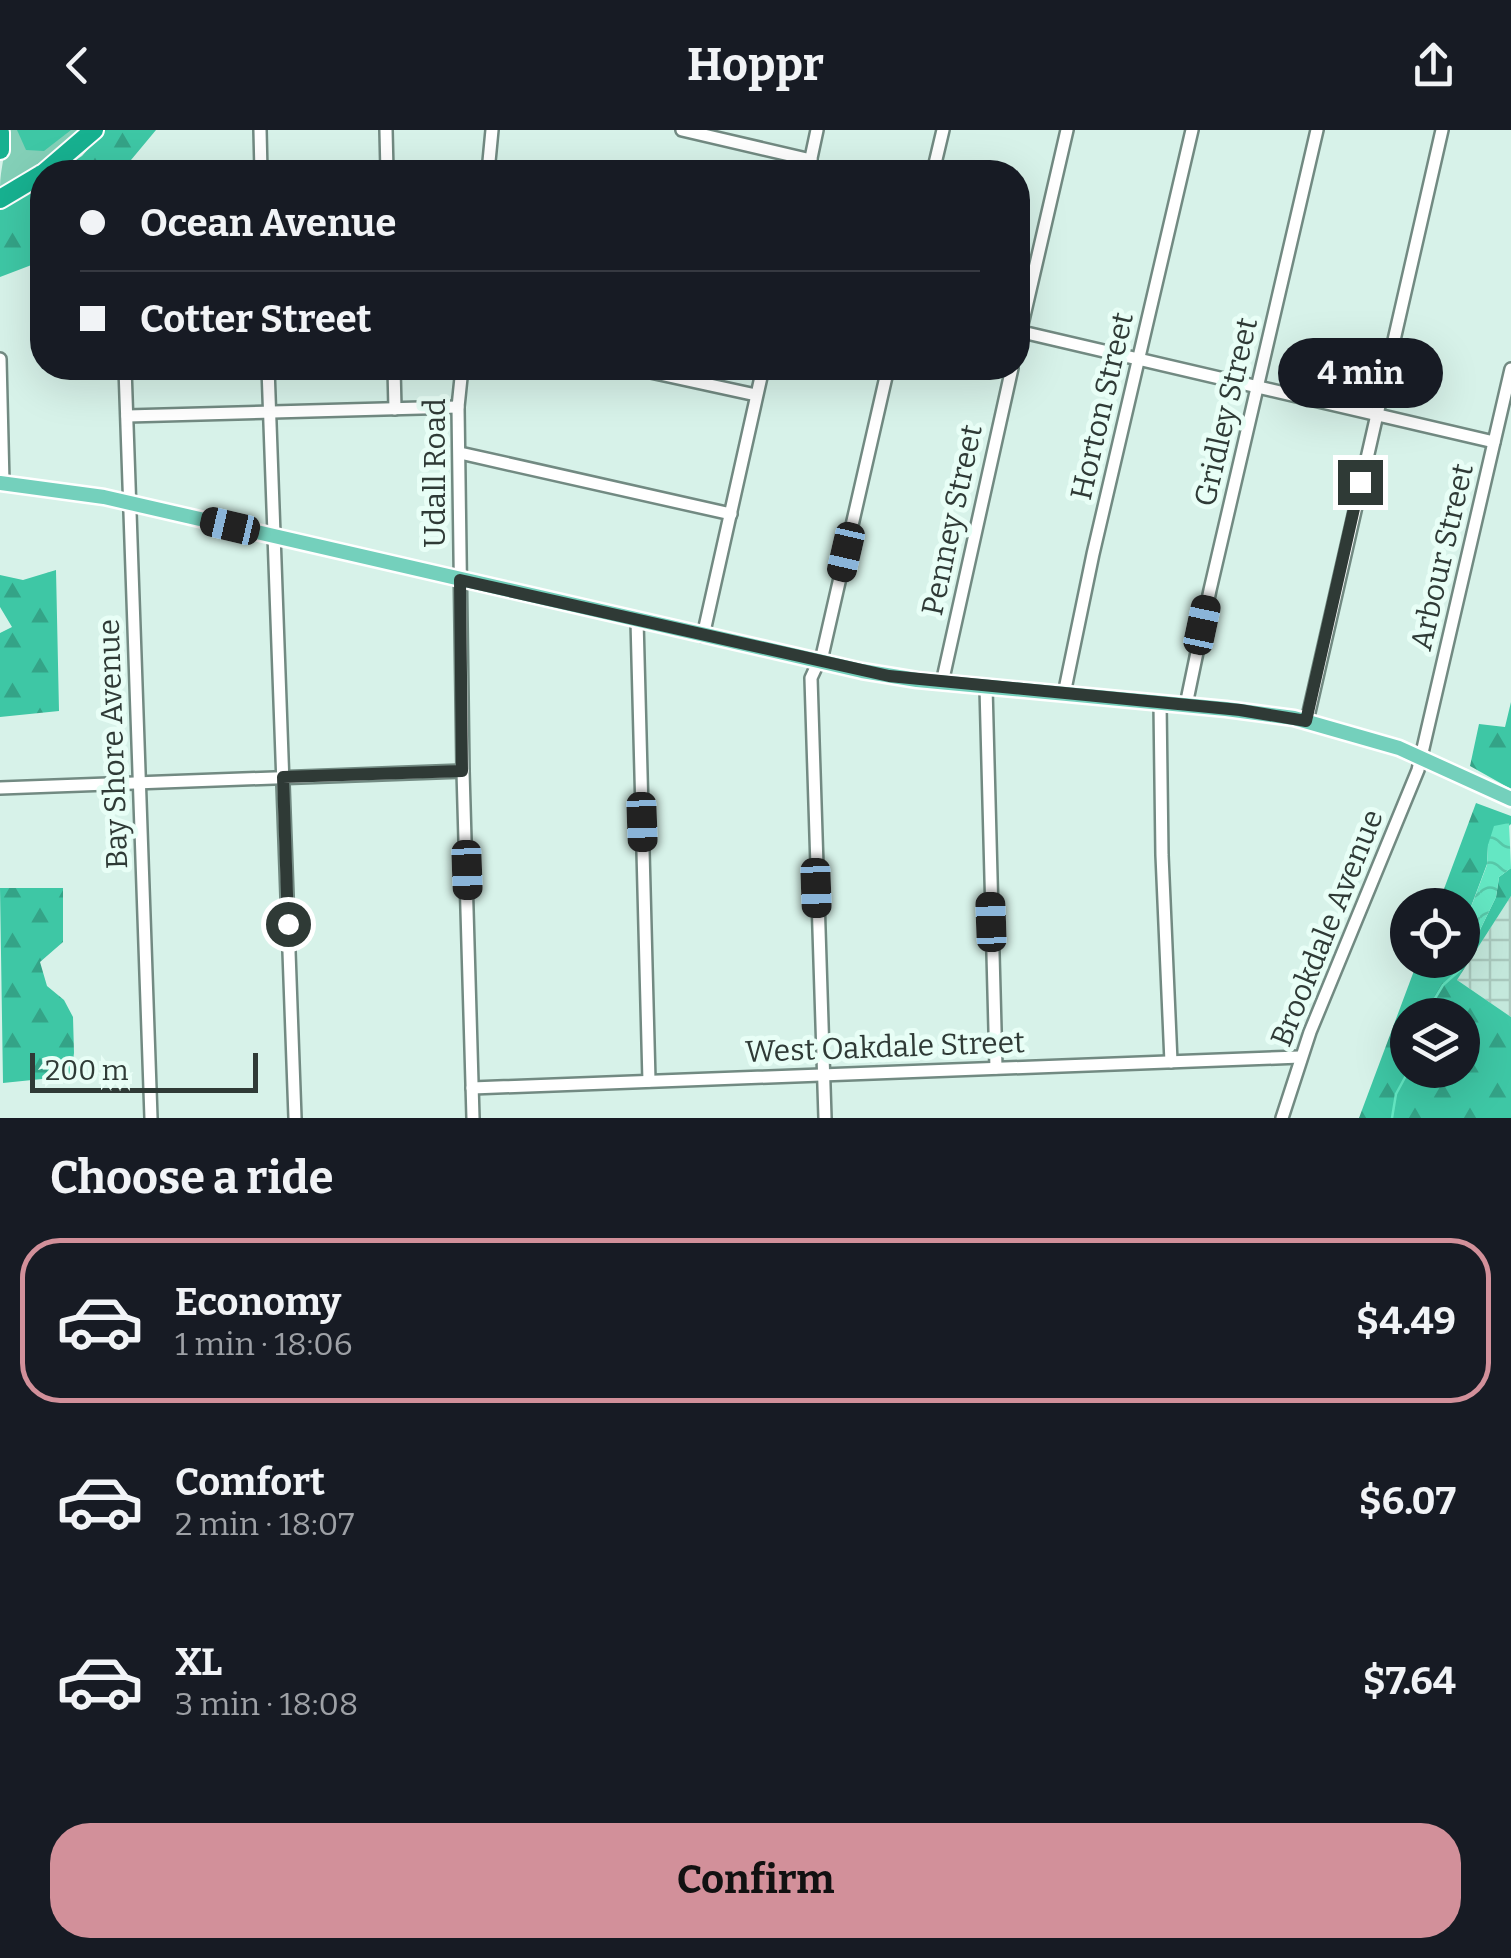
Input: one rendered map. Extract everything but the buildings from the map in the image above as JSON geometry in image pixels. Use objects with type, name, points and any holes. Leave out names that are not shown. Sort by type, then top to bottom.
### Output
[{"type":"highway","points":[[59,160],[94,130]]},
{"type":"highway","points":[[0,133],[0,150]]},
{"type":"highway","points":[[0,199],[30,181]]},
{"type":"main road","points":[[2,483],[130,503],[817,662],[942,682],[1186,705],[1306,721],[1365,736],[1421,757],[1511,799]]},
{"type":"main road","points":[[1473,782],[1511,808]]},
{"type":"street","points":[[260,130],[261,160]]},
{"type":"street","points":[[386,130],[387,160]]},
{"type":"street","points":[[489,160],[492,130]]},
{"type":"street","points":[[682,130],[788,160]]},
{"type":"street","points":[[810,160],[818,130]]},
{"type":"street","points":[[936,160],[943,130]]},
{"type":"street","points":[[1030,285],[1067,130]]},
{"type":"street","name":"Horton Street","points":[[1064,694],[1192,130]]},
{"type":"street","name":"Gridley Street","points":[[1186,705],[1317,130]]},
{"type":"street","points":[[1306,721],[1442,130]]},
{"type":"street","points":[[1030,337],[1494,442]]},
{"type":"street","points":[[0,359],[2,483]]},
{"type":"street","name":"Arbour Street","points":[[1421,757],[1511,369]]},
{"type":"street","name":"Bay Shore Avenue","points":[[126,380],[151,1118]]},
{"type":"street","points":[[269,380],[295,1118]]},
{"type":"street","points":[[394,380],[395,409]]},
{"type":"street","name":"Udall Road","points":[[461,380],[462,771],[473,1118]]},
{"type":"street","points":[[687,380],[756,395]]},
{"type":"street","points":[[703,636],[760,380]]},
{"type":"street","points":[[825,1118],[811,678],[823,652],[885,380]]},
{"type":"street","name":"Penney Street","points":[[942,682],[1009,380]]},
{"type":"street","points":[[127,416],[458,407]]},
{"type":"street","points":[[460,453],[731,514]]},
{"type":"street","points":[[637,620],[649,1081]]},
{"type":"street","points":[[986,687],[996,1068]]},
{"type":"street","points":[[1160,703],[1171,1062]]},
{"type":"street","name":"Brookdale Avenue","points":[[1282,1118],[1300,1057],[1421,757]]},
{"type":"street","points":[[0,788],[462,771]]},
{"type":"street","name":"West Oakdale Street","points":[[472,1088],[1300,1057]]},
{"type":"shaded area","points":[[6,130],[85,130],[46,160],[30,160],[30,172],[4,192],[0,188]]},
{"type":"shaded area","points":[[1511,896],[1511,1017],[1457,980],[1480,978],[1480,944]]},
{"type":"green space","points":[[17,130],[71,130],[44,151],[26,150]]},
{"type":"green space","points":[[105,130],[156,130],[131,160],[76,160]]},
{"type":"green space","points":[[30,190],[30,266],[0,277],[0,208]]},
{"type":"green space","points":[[56,570],[59,711],[0,717],[0,633],[12,627],[0,607],[0,575],[23,580]]},
{"type":"green space","points":[[1511,702],[1511,789],[1470,766],[1479,724],[1505,727]]},
{"type":"green space","points":[[1476,803],[1511,816],[1511,824],[1488,845],[1487,864],[1478,888],[1444,888]]},
{"type":"green space","points":[[1511,868],[1511,896],[1480,944],[1480,930],[1496,897],[1499,877]]},
{"type":"green space","points":[[0,888],[63,888],[63,942],[40,962],[47,986],[64,1000],[73,1017],[71,1076],[3,1083]]},
{"type":"green space","points":[[1411,978],[1458,978],[1511,1017],[1511,1118],[1359,1118],[1390,1035],[1390,1088],[1480,1088],[1480,998],[1404,998]]},
{"type":"water","points":[[1509,823],[1511,868],[1499,877],[1496,897],[1480,930],[1478,888],[1494,826]]},
{"type":"waterway","points":[[1435,998],[1451,978]]},
{"type":"waterway","points":[[1392,1118],[1399,1088]]},
{"type":"route","points":[[288,924],[283,777],[462,771],[460,580],[889,676],[1240,710],[1306,721],[1360,482]]}]
